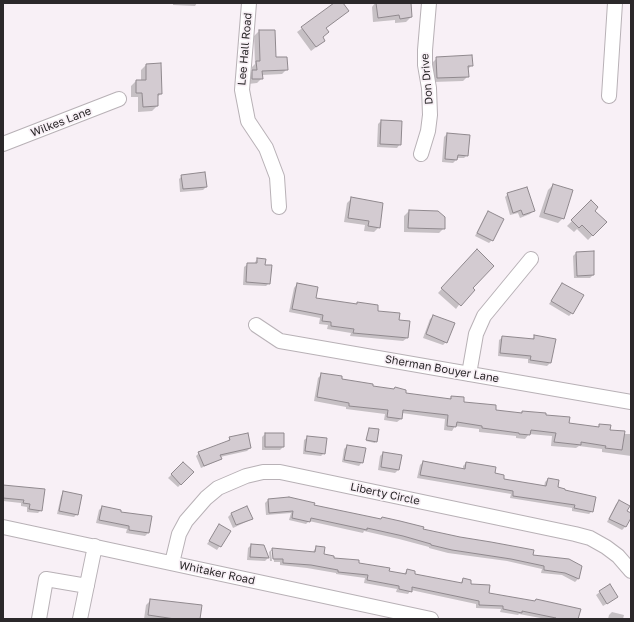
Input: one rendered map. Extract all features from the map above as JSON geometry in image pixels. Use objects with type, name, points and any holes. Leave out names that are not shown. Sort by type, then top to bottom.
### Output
[{"type":"street","name":"Lee Hall Road","points":[[249,3],[242,90],[248,121],[266,148],[277,177],[279,207]]},
{"type":"street","name":"Don Drive","points":[[421,154],[428,131],[430,115],[429,88],[425,65],[429,3]]},
{"type":"street","points":[[609,96],[615,3]]},
{"type":"street","name":"Wilkes Lane","points":[[3,144],[119,99]]},
{"type":"street","points":[[469,374],[476,334],[484,316],[531,259]]},
{"type":"street","name":"Sherman Bouyer Lane","points":[[256,325],[280,341],[631,402]]},
{"type":"street","name":"Liberty Circle","points":[[172,563],[182,527],[194,510],[206,498],[218,488],[246,476],[263,472],[280,472],[590,538],[618,556],[631,571]]},
{"type":"street","name":"Whitaker Road","points":[[3,527],[431,619]]},
{"type":"street","points":[[80,619],[95,546]]},
{"type":"street","points":[[39,619],[46,579],[87,586]]},
{"type":"building","points":[[334,3],[343,3],[349,11],[326,28],[329,32],[323,37],[325,41],[316,47],[301,27]]},
{"type":"building","points":[[376,3],[411,3],[412,17],[400,19],[399,15],[378,18]]},
{"type":"building","points":[[259,30],[275,30],[276,57],[287,57],[288,70],[262,71],[263,79],[252,79],[252,70],[257,70],[256,61],[260,61]]},
{"type":"building","points":[[472,55],[473,66],[468,66],[469,77],[437,78],[436,57]]},
{"type":"building","points":[[161,63],[162,94],[158,94],[158,106],[143,107],[142,93],[136,93],[136,80],[146,80],[146,64]]},
{"type":"building","points":[[381,120],[402,121],[401,145],[380,144]]},
{"type":"building","points":[[447,133],[470,135],[468,156],[458,155],[457,160],[445,159]]},
{"type":"building","points":[[205,172],[207,187],[183,189],[181,175]]},
{"type":"building","points":[[553,184],[573,190],[564,219],[544,213]]},
{"type":"building","points":[[527,187],[535,211],[523,215],[521,210],[513,213],[507,193]]},
{"type":"building","points":[[351,197],[383,203],[380,228],[368,226],[369,221],[348,218]]},
{"type":"building","points":[[591,200],[598,207],[595,211],[607,222],[593,236],[582,225],[579,228],[571,220]]},
{"type":"building","points":[[409,210],[438,211],[445,217],[445,229],[408,228]]},
{"type":"building","points":[[488,211],[504,219],[493,241],[477,233]]},
{"type":"building","points":[[477,249],[494,266],[473,288],[475,290],[461,306],[441,288]]},
{"type":"building","points":[[594,251],[594,275],[577,276],[576,252]]},
{"type":"building","points":[[257,258],[266,259],[265,265],[272,265],[270,284],[246,282],[247,263],[257,263]]},
{"type":"building","points":[[297,283],[318,287],[316,298],[357,304],[357,302],[378,305],[378,311],[400,313],[399,320],[410,321],[408,338],[353,333],[354,329],[331,326],[331,322],[322,321],[323,315],[292,309]]},
{"type":"building","points":[[562,283],[584,295],[573,314],[551,301]]},
{"type":"building","points":[[433,315],[455,323],[447,343],[426,334]]},
{"type":"building","points":[[534,335],[556,339],[551,363],[530,360],[531,356],[500,353],[502,336],[534,339]]},
{"type":"building","points":[[321,373],[342,376],[342,379],[373,384],[373,386],[394,389],[395,387],[406,390],[406,393],[451,399],[451,396],[464,397],[464,402],[496,405],[496,410],[522,413],[522,411],[546,413],[546,415],[570,417],[569,423],[599,427],[599,424],[611,425],[610,430],[625,431],[622,450],[605,448],[606,446],[581,442],[581,445],[554,442],[556,433],[531,430],[530,435],[519,434],[457,422],[456,427],[447,426],[448,415],[403,410],[402,419],[387,417],[388,410],[349,406],[349,403],[317,397]]},
{"type":"building","points":[[369,428],[379,429],[377,442],[366,440]]},
{"type":"building","points":[[248,433],[251,448],[220,455],[222,459],[204,466],[198,452],[230,440],[229,437]]},
{"type":"building","points":[[265,433],[284,433],[284,447],[265,447]]},
{"type":"building","points":[[307,436],[327,438],[325,454],[305,451]]},
{"type":"building","points":[[347,445],[366,448],[363,463],[344,460]]},
{"type":"building","points":[[383,452],[402,455],[399,470],[381,467]]},
{"type":"building","points":[[423,461],[465,469],[466,462],[496,467],[495,473],[504,475],[504,479],[546,486],[548,478],[559,480],[558,487],[596,497],[593,512],[574,508],[575,505],[513,496],[513,491],[420,475]]},
{"type":"building","points":[[183,462],[194,472],[181,485],[171,474]]},
{"type":"building","points":[[3,485],[45,489],[42,511],[29,509],[30,504],[23,503],[24,500],[3,498]]},
{"type":"building","points":[[63,491],[82,495],[78,515],[59,511]]},
{"type":"building","points":[[289,497],[315,503],[314,505],[381,519],[382,517],[400,521],[424,527],[423,529],[534,550],[533,555],[569,559],[582,566],[579,579],[565,573],[544,570],[544,566],[511,559],[452,550],[403,536],[367,528],[367,530],[311,518],[310,522],[292,518],[293,511],[269,513],[268,499]]},
{"type":"building","points":[[619,500],[630,506],[627,511],[631,513],[631,518],[626,527],[609,519]]},
{"type":"building","points":[[102,506],[121,510],[121,512],[152,516],[149,533],[129,530],[129,526],[99,520]]},
{"type":"building","points":[[247,506],[253,519],[236,525],[231,513]]},
{"type":"building","points":[[219,524],[231,531],[221,547],[209,541]]},
{"type":"building","points":[[251,544],[264,545],[269,558],[250,557]]},
{"type":"building","points":[[316,546],[325,547],[324,554],[334,556],[334,558],[359,560],[359,563],[390,568],[389,571],[406,574],[407,569],[415,571],[415,574],[462,583],[463,578],[471,580],[471,584],[490,585],[489,593],[535,601],[536,599],[581,609],[578,619],[554,619],[556,618],[522,611],[522,613],[503,609],[503,606],[479,605],[479,601],[412,587],[412,592],[399,589],[399,586],[367,580],[368,575],[338,572],[338,570],[311,565],[283,563],[283,559],[273,559],[272,548],[315,552]]},
{"type":"building","points":[[610,584],[618,597],[607,604],[599,591]]},
{"type":"building","points":[[150,599],[202,605],[200,619],[175,619],[148,615]]}]
